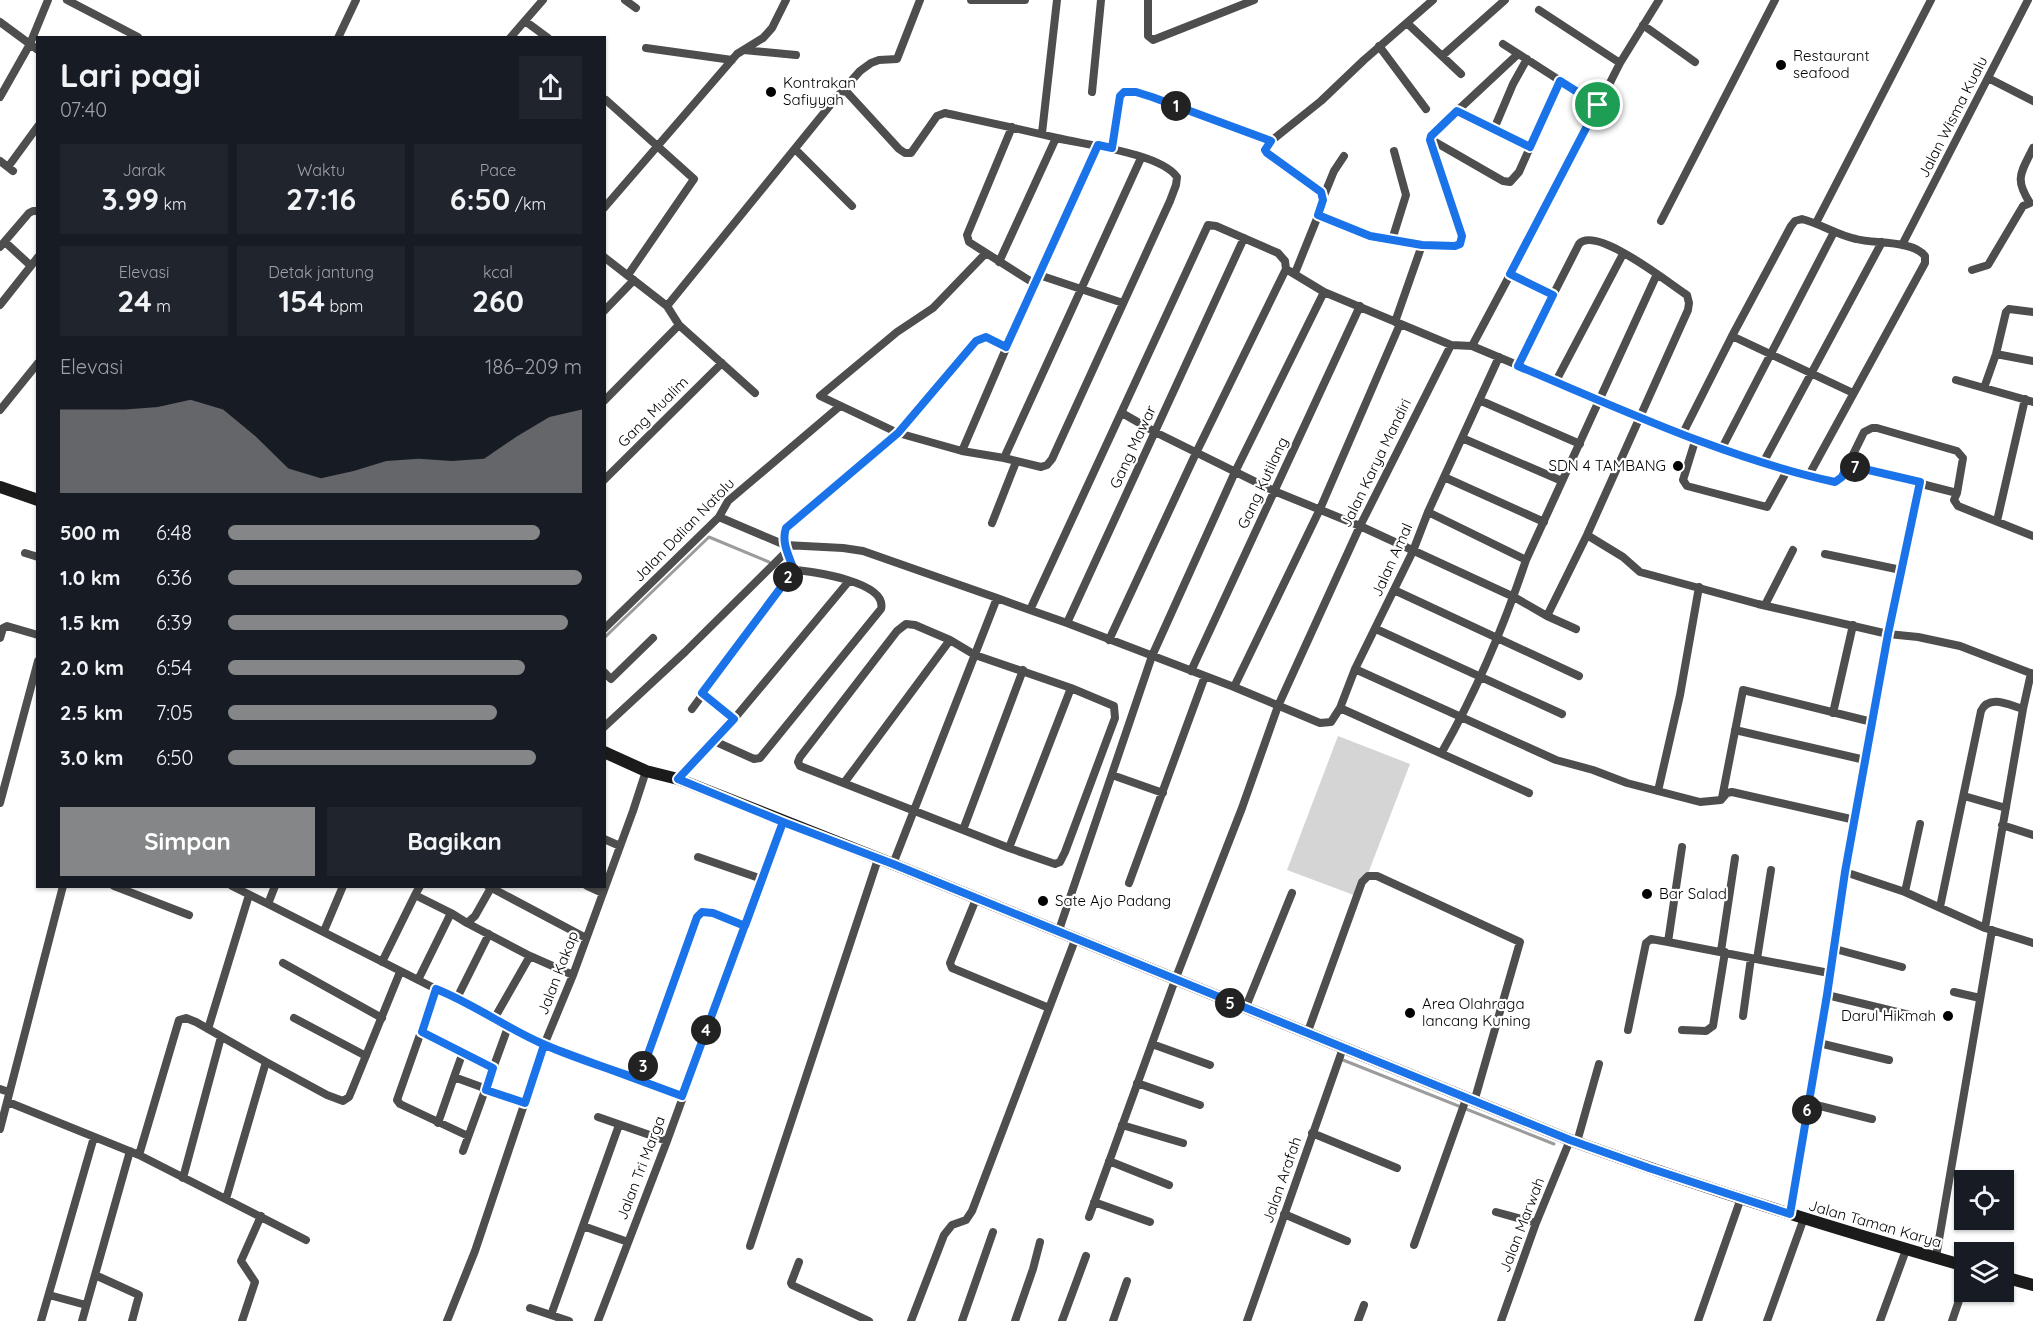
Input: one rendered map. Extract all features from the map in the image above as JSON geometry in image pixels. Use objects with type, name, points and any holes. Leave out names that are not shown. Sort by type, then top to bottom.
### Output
[{"type":"street","points":[[37,36],[48,0]]},
{"type":"street","points":[[67,0],[138,36]]},
{"type":"street","points":[[339,36],[356,0]]},
{"type":"street","points":[[512,36],[543,0]]},
{"type":"street","points":[[625,0],[636,8]]},
{"type":"street","points":[[606,206],[741,50],[763,38],[772,28],[786,0]]},
{"type":"street","points":[[667,306],[844,89],[871,63],[897,59],[920,0]]},
{"type":"street","points":[[970,0],[1025,0]]},
{"type":"street","points":[[1041,133],[1057,0]]},
{"type":"street","points":[[1092,92],[1101,0]]},
{"type":"street","points":[[1149,0],[1148,36],[1152,39],[1251,0]]},
{"type":"street","points":[[1323,199],[1318,189],[1267,153],[1266,145],[1321,101],[1379,46],[1433,0]]},
{"type":"street","points":[[1442,56],[1505,0]]},
{"type":"street","points":[[1472,346],[1620,63],[1659,0]]},
{"type":"street","points":[[1661,221],[1775,0]]},
{"type":"street","points":[[1816,223],[1931,0]]},
{"type":"street","name":"Jalan Wisma Kualu","points":[[1902,245],[2028,0]]},
{"type":"street","points":[[1539,10],[1620,63]]},
{"type":"street","points":[[525,21],[545,36]]},
{"type":"street","points":[[0,22],[34,47],[0,97]]},
{"type":"street","points":[[1407,23],[1461,74]]},
{"type":"street","points":[[1643,25],[1695,62]]},
{"type":"street","points":[[1503,44],[1598,105]]},
{"type":"street","points":[[1379,46],[1426,110]]},
{"type":"street","points":[[646,48],[732,60]]},
{"type":"street","points":[[741,50],[795,55]]},
{"type":"street","points":[[1430,139],[1518,54]]},
{"type":"street","points":[[1494,129],[1513,84],[1527,60]]},
{"type":"street","points":[[1988,78],[2033,101]]},
{"type":"street","points":[[1430,139],[1509,183],[1517,174],[1560,81]]},
{"type":"street","points":[[844,89],[905,153],[911,153],[940,113],[1112,148],[1170,170],[1177,180],[1170,201],[1049,463],[1041,467],[962,451],[898,433],[820,396],[897,333],[933,308],[986,253]]},
{"type":"street","points":[[1112,148],[1120,96],[1124,92],[1136,92],[1152,97],[1271,141]]},
{"type":"street","points":[[606,100],[694,180],[631,278],[606,309]]},
{"type":"street","points":[[1457,111],[1530,147]]},
{"type":"street","points":[[1012,127],[968,229],[969,242],[999,262],[1037,279],[1080,288],[1123,303]]},
{"type":"street","points":[[0,161],[11,169],[36,129]]},
{"type":"street","points":[[999,262],[1056,138]]},
{"type":"street","points":[[1318,215],[1370,236],[1422,245],[1455,246],[1460,244],[1462,236],[1430,139]]},
{"type":"street","points":[[962,451],[1006,347],[1098,145]]},
{"type":"street","points":[[1972,270],[1988,265],[2023,206],[2031,203],[2021,189],[2019,177],[2033,148]]},
{"type":"street","points":[[795,149],[852,206]]},
{"type":"street","points":[[1392,240],[1406,195],[1394,151]]},
{"type":"street","points":[[1109,640],[1196,453],[1291,271],[1318,215],[1335,171],[1344,156]]},
{"type":"street","points":[[1004,458],[1141,158]]},
{"type":"street","points":[[30,265],[2,244],[30,213],[36,212]]},
{"type":"street","points":[[1683,433],[1732,336],[1795,221],[1802,219],[1857,239],[1902,245],[1921,251],[1925,256],[1925,263],[1809,475]]},
{"type":"street","points":[[1032,606],[1205,228],[1212,224],[1281,255],[1291,271],[1324,292],[1451,345],[1472,346],[1640,416],[1763,462],[1838,482],[1864,432],[1877,428],[1960,452],[1963,462],[1954,500],[1958,506],[2033,536]]},
{"type":"street","points":[[1722,448],[1834,232]]},
{"type":"street","name":"Gang Mawar","points":[[1067,623],[1244,238]]},
{"type":"street","points":[[1518,366],[1582,240],[1596,241],[1623,254],[1687,295],[1689,306],[1587,535],[1547,616]]},
{"type":"street","points":[[1763,462],[1882,242]]},
{"type":"street","points":[[1234,687],[1320,509],[1398,323],[1422,245]]},
{"type":"street","points":[[1556,381],[1623,254]]},
{"type":"street","points":[[1,300],[36,258]]},
{"type":"street","points":[[606,259],[667,306],[679,325],[755,393]]},
{"type":"street","points":[[1510,274],[1553,295]]},
{"type":"street","points":[[1442,752],[1481,676],[1514,597],[1526,561],[1657,274]]},
{"type":"street","points":[[1058,933],[1152,656],[1234,472],[1324,292]]},
{"type":"street","name":"Gang Kutilang","points":[[1191,671],[1360,306]]},
{"type":"street","points":[[1984,388],[1996,354],[2006,312],[2014,308],[2033,312]]},
{"type":"street","points":[[606,398],[679,325]]},
{"type":"street","points":[[1732,336],[1853,393]]},
{"type":"street","points":[[794,570],[786,548],[784,537],[786,528],[898,433],[976,341],[986,337],[1006,347]]},
{"type":"street","name":"Jalan Karya Mandiri","points":[[1089,1217],[1278,706],[1360,526],[1451,345]]},
{"type":"street","points":[[1996,354],[2033,361]]},
{"type":"street","name":"Jalan Amal","points":[[1340,708],[1355,669],[1413,551],[1428,512],[1499,357]]},
{"type":"street","name":"Gang Mualim","points":[[606,478],[722,363]]},
{"type":"street","points":[[0,410],[36,365]]},
{"type":"street","points":[[1956,380],[2029,400],[1997,521]]},
{"type":"street","points":[[1479,400],[1580,444]]},
{"type":"street","name":"Jalan Dalian Natolu","points":[[606,626],[719,517],[728,501],[840,406]]},
{"type":"street","points":[[1122,413],[1274,492],[1360,526],[1514,597],[1576,629]]},
{"type":"street","points":[[1462,438],[1562,481]]},
{"type":"street","points":[[1696,438],[1683,480],[1687,486],[1767,507],[1788,469]]},
{"type":"street","points":[[992,523],[1016,462]]},
{"type":"street","points":[[1847,465],[1957,493]]},
{"type":"street","points":[[1444,477],[1544,522]]},
{"type":"street","points":[[1790,1214],[1845,872],[1888,634],[1920,482]]},
{"type":"street","points":[[0,487],[36,499]]},
{"type":"street","points":[[1428,512],[1526,561]]},
{"type":"street","points":[[719,517],[786,548],[843,548],[863,551],[997,598],[1032,606],[1109,640],[1324,723],[1331,722],[1340,708],[1529,793]]},
{"type":"street","points":[[1587,535],[1623,557],[1640,572],[1765,606],[1888,634],[1918,637],[1960,646],[2032,673],[2023,709],[2002,825],[1980,998],[1936,1257]]},
{"type":"street","points":[[606,725],[685,652],[786,548]]},
{"type":"street","points":[[1765,606],[1793,550]]},
{"type":"street","points":[[25,553],[36,556]]},
{"type":"street","points":[[1826,554],[1901,570]]},
{"type":"street","points":[[714,741],[754,759],[762,756],[880,609],[881,600],[874,592],[823,573],[794,570]]},
{"type":"street","points":[[692,709],[794,570]]},
{"type":"street","points":[[678,779],[734,719],[849,581]]},
{"type":"street","points":[[1659,791],[1680,695],[1699,587]]},
{"type":"street","points":[[1394,590],[1579,676]]},
{"type":"street","points":[[893,864],[997,598]]},
{"type":"street","points":[[903,625],[915,625],[950,640],[975,655],[1023,670],[1113,706],[1116,716],[1062,860],[1055,864],[801,767],[798,763],[903,625]]},
{"type":"street","points":[[1833,713],[1853,625]]},
{"type":"street","points":[[0,638],[2,630],[7,626],[36,634]]},
{"type":"street","points":[[1376,629],[1562,714]]},
{"type":"street","points":[[606,674],[611,679],[653,638]]},
{"type":"street","points":[[844,783],[950,640]]},
{"type":"street","points":[[0,803],[3,781],[36,668]]},
{"type":"street","points":[[1355,669],[1556,760],[1593,770],[1627,783],[1711,803],[1721,800],[1727,793],[1732,792],[1855,820]]},
{"type":"street","points":[[963,830],[1023,670]]},
{"type":"street","points":[[1130,883],[1205,676]]},
{"type":"street","points":[[1009,848],[1071,688]]},
{"type":"street","points":[[1721,800],[1743,690],[1872,722]]},
{"type":"street","points":[[702,693],[734,719]]},
{"type":"street","points":[[1940,907],[1981,711],[1989,702],[2023,709]]},
{"type":"street","points":[[1735,730],[1865,760]]},
{"type":"street","name":"Jalan Taman Karya","points":[[606,753],[646,771],[678,779],[893,864],[1573,1141],[1790,1214],[1954,1263]]},
{"type":"street","name":"Jalan Kakap","points":[[606,883],[646,771]]},
{"type":"street","points":[[1112,775],[1163,793]]},
{"type":"street","points":[[1964,796],[2006,808]]},
{"type":"street","name":"Jalan Tri Marga","points":[[598,1321],[667,1141],[783,822]]},
{"type":"street","points":[[1905,892],[1920,824]]},
{"type":"street","points":[[2002,825],[2033,835]]},
{"type":"street","points":[[606,840],[620,846]]},
{"type":"street","points":[[1668,942],[1682,847]]},
{"type":"street","points":[[698,857],[762,879]]},
{"type":"street","points":[[1682,1030],[1706,1031],[1713,1026],[1735,858]]},
{"type":"street","points":[[750,1246],[878,859]]},
{"type":"street","points":[[1743,1016],[1771,870]]},
{"type":"street","points":[[1845,872],[1905,892],[1989,929],[2033,943]]},
{"type":"street","points":[[1306,1034],[1362,882],[1368,876],[1377,876],[1520,942],[1470,1100],[1414,1245]]},
{"type":"street","points":[[0,1129],[8,1102],[4,1090],[62,888]]},
{"type":"street","points":[[119,888],[189,915]]},
{"type":"street","points":[[236,888],[324,931],[400,972],[458,998],[544,1045],[682,1096]]},
{"type":"street","points":[[268,904],[274,888]]},
{"type":"street","points":[[324,931],[343,888]]},
{"type":"street","points":[[382,962],[419,888]]},
{"type":"street","points":[[467,923],[475,916],[489,888]]},
{"type":"street","points":[[492,888],[586,938]]},
{"type":"street","points":[[591,888],[602,893]]},
{"type":"street","name":"Jalan Kakap","points":[[447,1321],[475,1251],[544,1045],[573,975],[604,888]]},
{"type":"street","points":[[1245,1009],[1292,893]]},
{"type":"street","points":[[208,1029],[249,895]]},
{"type":"street","points":[[415,895],[530,956],[573,975]]},
{"type":"street","points":[[976,899],[951,968],[1050,1008]]},
{"type":"street","points":[[639,1079],[697,917],[702,912],[713,913],[745,926]]},
{"type":"street","points":[[418,980],[451,913]]},
{"type":"street","points":[[458,998],[489,934]]},
{"type":"street","points":[[1628,1030],[1646,943],[1651,939],[1829,973]]},
{"type":"street","points":[[911,1321],[944,1235],[952,1225],[966,1220],[972,1210],[1075,940]]},
{"type":"street","points":[[1834,949],[1902,967]]},
{"type":"street","points":[[494,1019],[530,956]]},
{"type":"street","points":[[283,963],[382,1018]]},
{"type":"street","points":[[139,1155],[178,1021],[186,1018],[327,1095],[343,1101],[349,1097],[400,972]]},
{"type":"street","points":[[436,989],[397,1100],[400,1104],[468,1136]]},
{"type":"street","points":[[1954,992],[1980,998]]},
{"type":"street","points":[[1827,995],[1926,1019]]},
{"type":"street","points":[[294,1018],[366,1056]]},
{"type":"street","points":[[463,1151],[508,1027]]},
{"type":"street","points":[[422,1032],[493,1068]]},
{"type":"street","points":[[183,1178],[221,1037]]},
{"type":"street","points":[[1819,1043],[1889,1060]]},
{"type":"street","points":[[1152,1044],[1210,1065]]},
{"type":"street","name":"Jalan Arafah","points":[[1249,1320],[1343,1048]]},
{"type":"street","points":[[438,1123],[463,1053]]},
{"type":"street","points":[[226,1199],[266,1062]]},
{"type":"street","name":"Jalan Marwah","points":[[1501,1321],[1536,1223],[1573,1141],[1599,1064]]},
{"type":"street","points":[[454,1077],[525,1103]]},
{"type":"street","points":[[1137,1083],[1200,1105]]},
{"type":"street","points":[[8,1102],[139,1155],[306,1240]]},
{"type":"street","points":[[1808,1103],[1872,1119]]},
{"type":"street","points":[[598,1118],[667,1141]]},
{"type":"street","points":[[551,1315],[619,1125]]},
{"type":"street","points":[[1122,1125],[1183,1143]]},
{"type":"street","points":[[1312,1133],[1397,1168]]},
{"type":"street","points":[[41,1321],[94,1137]]},
{"type":"street","points":[[82,1321],[130,1151]]},
{"type":"street","points":[[1109,1161],[1169,1185]]},
{"type":"street","points":[[1698,1321],[1741,1198]]},
{"type":"street","points":[[1094,1202],[1150,1222]]},
{"type":"street","points":[[1496,1212],[1536,1223]]},
{"type":"street","points":[[1284,1214],[1347,1241]]},
{"type":"street","points":[[242,1321],[255,1282],[241,1261],[261,1216]]},
{"type":"street","points":[[1767,1321],[1804,1218]]},
{"type":"street","points":[[583,1226],[628,1242]]},
{"type":"street","points":[[962,1321],[993,1232]]},
{"type":"street","points":[[1015,1321],[1040,1242]]},
{"type":"street","points":[[1880,1321],[1906,1250]]},
{"type":"street","points":[[1062,1321],[1086,1256]]},
{"type":"street","points":[[799,1262],[792,1285],[869,1321]]},
{"type":"street","points":[[95,1275],[139,1294],[132,1321]]},
{"type":"street","points":[[2014,1280],[2033,1285]]},
{"type":"street","points":[[1113,1321],[1127,1281]]},
{"type":"street","points":[[48,1295],[86,1305]]},
{"type":"street","points":[[1952,1321],[1958,1302]]},
{"type":"street","points":[[1358,1321],[1364,1305]]},
{"type":"street","points":[[530,1308],[569,1321]]},
{"type":"shaded area","points":[[1338,736],[1410,764],[1359,897],[1287,870]]},
{"type":"waterway","points":[[606,636],[709,537],[769,562]]},
{"type":"waterway","points":[[1343,1060],[1554,1144]]},
{"type":"place","name":"Restaurant seafood","points":[[1781,65]]},
{"type":"place","name":"Kontrakan Safiyyah","points":[[771,92]]},
{"type":"place","name":"SDN 4 TAMBANG","points":[[1678,466]]},
{"type":"place","name":"Bar Salad","points":[[1647,894]]},
{"type":"place","name":"Sate Ajo Padang","points":[[1043,901]]},
{"type":"place","name":"Area Olahraga lancang Kuning","points":[[1410,1013]]},
{"type":"place","name":"Darul Hikmah","points":[[1948,1016]]},
{"type":"route","points":[[1598,105],[1510,274],[1553,295],[1518,366],[1663,426],[1763,462],[1835,482],[1840,480],[1847,465],[1920,482],[1888,634],[1845,872],[1790,1214],[1570,1140],[893,864],[783,822],[762,879],[745,926],[682,1096],[544,1045],[525,1103],[486,1090],[493,1068],[422,1032],[436,989],[458,998],[544,1045],[639,1079],[697,917],[702,912],[713,913],[745,926],[783,822],[678,779],[734,719],[702,693],[794,570],[785,545],[786,528],[898,433],[976,341],[986,337],[1006,347],[1098,145],[1112,148],[1120,96],[1124,92],[1136,92],[1152,97],[1271,141],[1266,145],[1267,153],[1321,192],[1323,200],[1318,215],[1370,236],[1422,245],[1455,246],[1460,244],[1462,236],[1430,140],[1431,136],[1457,111],[1530,147],[1560,81],[1598,105]]}]
